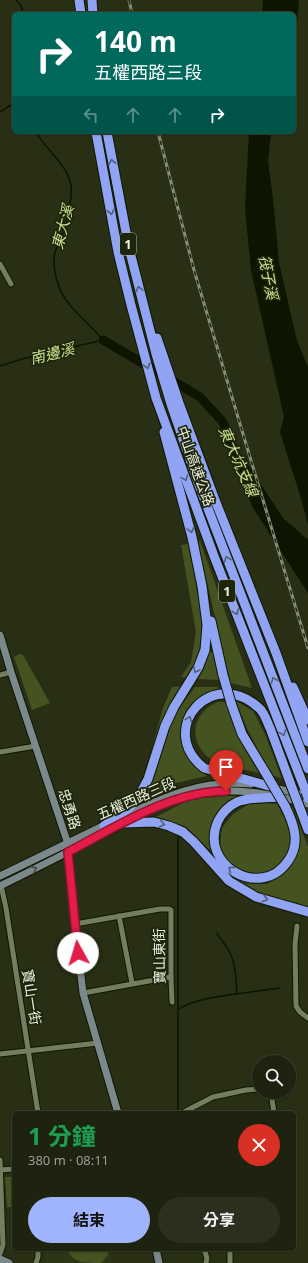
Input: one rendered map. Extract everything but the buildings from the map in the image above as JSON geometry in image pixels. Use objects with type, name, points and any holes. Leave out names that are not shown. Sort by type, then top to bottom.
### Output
[{"type":"highway","points":[[79,0],[81,12]]},
{"type":"highway","points":[[92,0],[94,12]]},
{"type":"highway","name":"中山高速公路","points":[[96,134],[118,252],[156,398],[217,563],[307,795]]},
{"type":"highway","name":"中山高速公路","points":[[107,134],[129,248],[156,354],[175,404],[197,480],[308,769]]},
{"type":"highway","points":[[145,311],[158,339],[175,404],[276,653],[308,742]]},
{"type":"highway","points":[[156,398],[166,442],[192,537],[223,675],[231,702],[242,734],[265,772],[285,806],[292,819],[295,838],[294,849],[287,863],[274,873],[259,878],[243,876],[229,869],[222,861],[216,846],[215,831],[221,816],[232,805],[246,799],[280,797]]},
{"type":"highway","points":[[104,826],[129,808],[138,798],[148,779],[165,726],[174,707],[202,660],[205,650],[208,625],[202,586]]},
{"type":"highway","points":[[276,653],[308,720]]},
{"type":"highway","points":[[269,786],[204,768],[196,762],[188,747],[185,732],[191,712],[201,701],[216,694],[232,693],[246,699],[261,710],[277,745],[308,830]]},
{"type":"highway","points":[[123,823],[154,822],[183,832],[229,881],[256,897],[308,912]]},
{"type":"main road","name":"忠勇路","points":[[0,635],[68,844],[83,993],[117,1111]]},
{"type":"main road","name":"五權西路三段","points":[[0,876],[159,800],[196,787],[234,782],[269,786],[307,795]]},
{"type":"main road","name":"五權西路三段","points":[[1,885],[123,823],[157,807],[193,794],[214,791],[238,791],[280,797],[308,804]]},
{"type":"main road","points":[[156,1251],[159,1263]]},
{"type":"main road","points":[[0,1259],[10,1263]]},
{"type":"street","points":[[0,264],[11,284]]},
{"type":"street","points":[[0,675],[11,672]]},
{"type":"street","points":[[0,752],[36,746]]},
{"type":"street","name":"寶山一街","points":[[1,885],[6,908],[38,1111]]},
{"type":"street","name":"寶山東街","points":[[119,916],[160,909],[171,910],[172,1002]]},
{"type":"street","points":[[75,924],[119,916],[132,983]]},
{"type":"street","points":[[297,926],[295,944],[296,1006],[300,1012],[308,1018]]},
{"type":"street","points":[[83,993],[171,976]]},
{"type":"street","points":[[0,1054],[98,1043]]},
{"type":"street","points":[[186,1111],[213,1097],[252,1090]]},
{"type":"street","points":[[272,1099],[274,1111]]},
{"type":"street","points":[[0,1160],[3,1245],[0,1254]]},
{"type":"street","points":[[1,1170],[12,1169]]},
{"type":"street","points":[[36,1263],[38,1251]]},
{"type":"street","points":[[204,1251],[206,1263]]},
{"type":"street","points":[[230,1251],[230,1263]]},
{"type":"shaded area","points":[[200,541],[252,688],[230,683],[198,542]]},
{"type":"shaded area","points":[[188,544],[205,631],[190,678],[181,677],[191,662],[196,632],[181,545]]},
{"type":"shaded area","points":[[209,651],[213,653],[220,680],[198,679],[205,666]]},
{"type":"shaded area","points":[[20,654],[23,655],[50,703],[32,710],[14,657]]},
{"type":"shaded area","points":[[184,686],[148,770],[147,767],[163,708],[172,687]]},
{"type":"shaded area","points":[[195,687],[217,687],[220,690],[195,701],[181,730],[186,750],[194,763],[207,776],[176,783],[142,801],[151,784],[162,743],[177,711]]},
{"type":"shaded area","points":[[236,701],[253,711],[265,734],[282,779],[270,774],[246,726]]},
{"type":"shaded area","points":[[217,702],[226,702],[239,738],[259,773],[231,767],[228,759],[223,754],[212,760],[199,746],[195,730],[197,722],[201,714]]},
{"type":"shaded area","points":[[242,795],[225,807],[212,831],[212,852],[185,826],[158,820],[156,817],[185,802],[204,798]]},
{"type":"shaded area","points":[[249,804],[277,804],[291,830],[292,842],[287,856],[277,867],[263,875],[245,876],[231,865],[224,855],[220,844],[222,828],[233,814]]},
{"type":"shaded area","points":[[291,807],[293,808],[308,847],[308,907],[278,900],[259,893],[250,889],[233,877],[245,883],[267,884],[284,874],[293,862],[299,848],[299,836]]},
{"type":"shaded area","points":[[5,1177],[12,1177],[12,1207],[7,1207]]},
{"type":"shaded area","points":[[45,1251],[110,1251],[112,1263],[45,1263]]},
{"type":"shaded area","points":[[68,1251],[108,1251],[107,1256],[101,1263],[76,1260]]},
{"type":"water","points":[[263,0],[299,0],[296,40],[296,12],[262,12]]},
{"type":"water","name":"筏子溪","points":[[249,134],[271,134],[268,161],[279,263],[297,341],[308,367],[308,525],[280,432],[284,417],[251,270],[245,208]]},
{"type":"water","points":[[241,454],[283,518],[307,539],[308,538],[308,593],[253,508],[235,465]]},
{"type":"waterway","name":"東大溪","points":[[16,0],[20,4],[23,12]]},
{"type":"waterway","points":[[0,112],[12,104]]},
{"type":"waterway","name":"東大溪","points":[[0,366],[22,359],[103,340],[73,309],[63,295],[57,281],[54,267],[54,257],[67,218],[71,197],[71,185],[65,170],[37,134]]},
{"type":"waterway","name":"東大坑支線","points":[[103,340],[200,397],[223,422],[242,471]]},
{"type":"waterway","points":[[178,837],[178,1111]]},
{"type":"waterway","points":[[217,933],[228,949],[233,961],[237,994]]},
{"type":"waterway","points":[[179,1009],[199,1001],[212,998],[280,988]]},
{"type":"railway","points":[[129,0],[132,12]]},
{"type":"railway","points":[[159,134],[194,270],[308,648]]},
{"type":"route","points":[[78,953],[68,852],[157,807],[193,794],[226,791]]},
{"type":"water label","name":"南邊溪","points":[[52,353]]}]
